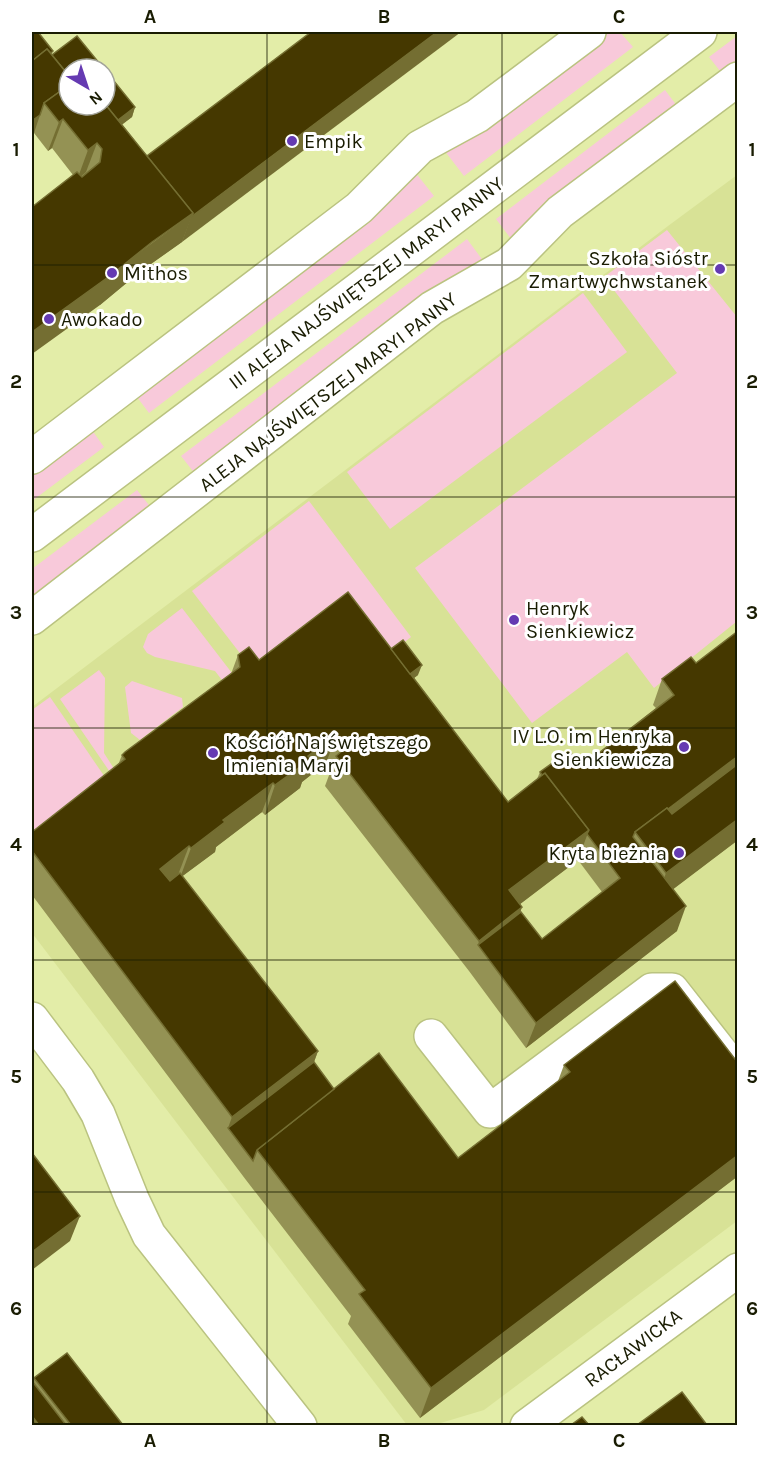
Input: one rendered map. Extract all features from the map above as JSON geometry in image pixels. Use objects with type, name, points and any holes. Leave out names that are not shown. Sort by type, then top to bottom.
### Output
[{"type":"street","points":[[32,456],[359,208],[420,147],[477,116],[589,32]]},
{"type":"street","name":"III ALEJA NAJŚWIĘTSZEJ MARYI PANNY","points":[[32,536],[700,32]]},
{"type":"street","name":"ALEJA NAJŚWIĘTSZEJ MARYI PANNY","points":[[32,618],[432,309],[509,264],[560,213],[738,79]]},
{"type":"street","points":[[431,1036],[490,1111],[652,990],[672,990],[738,1074]]},
{"type":"street","points":[[32,1019],[78,1080],[98,1114],[149,1235],[300,1425]]},
{"type":"street","name":"RACŁAWICKA","points":[[528,1425],[735,1274]]},
{"type":"shaded area","points":[[610,32],[620,32],[633,47],[464,176],[444,150],[499,116]]},
{"type":"shaded area","points":[[737,36],[737,66],[724,76],[709,57]]},
{"type":"shaded area","points":[[665,90],[680,110],[515,244],[496,219]]},
{"type":"shaded area","points":[[415,172],[434,196],[149,413],[134,393]]},
{"type":"shaded area","points":[[737,175],[737,1221],[484,1410],[434,1425],[407,1425],[32,933],[32,707]]},
{"type":"shaded area","points":[[667,230],[737,317],[737,623],[654,688],[627,652],[532,723],[415,568],[677,373],[604,277]]},
{"type":"shaded area","points":[[467,239],[487,266],[196,475],[181,456]]},
{"type":"shaded area","points":[[583,293],[627,352],[390,529],[347,472]]},
{"type":"shaded area","points":[[89,426],[104,447],[32,501],[32,469]]},
{"type":"shaded area","points":[[137,490],[152,509],[32,601],[32,569]]},
{"type":"shaded area","points":[[309,501],[411,637],[383,659],[256,674],[192,591]]},
{"type":"shaded area","points":[[182,608],[235,677],[225,684],[215,671],[155,657],[147,653],[143,647],[148,634]]},
{"type":"shaded area","points":[[99,670],[105,678],[104,753],[118,775],[114,778],[60,699]]},
{"type":"shaded area","points":[[132,681],[182,698],[183,707],[140,740],[131,733],[125,687]]},
{"type":"shaded area","points":[[50,697],[109,783],[32,843],[32,710]]},
{"type":"building","points":[[32,32],[38,32],[53,51],[51,53],[47,49],[32,61]]},
{"type":"building","points":[[311,32],[437,32],[191,217],[193,213],[147,156]]},
{"type":"building","points":[[77,36],[94,57],[57,57],[57,61],[52,55]]},
{"type":"building","points":[[47,49],[57,61],[57,94],[44,103],[40,115],[33,120],[32,118],[32,61]]},
{"type":"building","points":[[117,85],[135,107],[118,120],[116,117]]},
{"type":"building","points":[[57,94],[57,117],[115,117],[193,213],[32,332],[32,207],[77,172],[82,177],[100,162],[102,149],[97,143],[88,150],[63,119],[59,122],[44,103]]},
{"type":"building","points":[[348,592],[508,802],[545,773],[589,830],[509,890],[522,907],[479,941],[336,756],[347,747],[337,734],[308,756],[311,759],[275,785],[273,783],[223,820],[225,822],[191,848],[189,846],[160,869],[170,881],[180,873],[318,1051],[232,1117],[32,851],[32,832],[125,759],[122,755],[125,752],[240,667],[238,655],[249,647],[259,660]]},
{"type":"building","points":[[738,631],[738,756],[635,832],[633,837],[686,906],[536,1023],[478,945],[521,912],[542,939],[620,878],[587,834],[589,830],[545,773],[542,775],[540,772],[569,751],[582,766],[674,695],[662,679],[691,657],[696,663]]},
{"type":"building","points":[[403,640],[422,665],[410,674],[391,649]]},
{"type":"building","points":[[738,764],[738,819],[666,873],[635,832],[667,808],[672,814]]},
{"type":"building","points":[[675,981],[738,1063],[738,1155],[431,1388],[359,1294],[365,1290],[257,1150],[379,1053],[458,1158],[570,1072],[564,1065]]},
{"type":"building","points":[[314,1062],[334,1089],[257,1150],[253,1161],[228,1128]]},
{"type":"building","points":[[32,1153],[80,1216],[32,1252]]},
{"type":"building","points":[[67,1353],[123,1425],[71,1425],[34,1378]]},
{"type":"building","points":[[32,1381],[66,1425],[39,1425],[32,1416]]},
{"type":"building","points":[[682,1392],[707,1425],[637,1425]]},
{"type":"building","points":[[582,1417],[589,1425],[571,1425]]},
{"type":"place","name":"Empik","points":[[292,141]]},
{"type":"place","name":"Szkoła Sióstr Zmartwychwstanek","points":[[720,269]]},
{"type":"place","name":"Mithos","points":[[112,273]]},
{"type":"place","name":"Awokado","points":[[49,319]]},
{"type":"place","name":"Henryk Sienkiewicz","points":[[514,620]]},
{"type":"place","name":"IV L.O. im Henryka Sienkiewicza","points":[[684,747]]},
{"type":"place","name":"Kościół Najświętszego Imienia Maryi","points":[[213,753]]},
{"type":"place","name":"Kryta bieżnia","points":[[679,853]]}]
